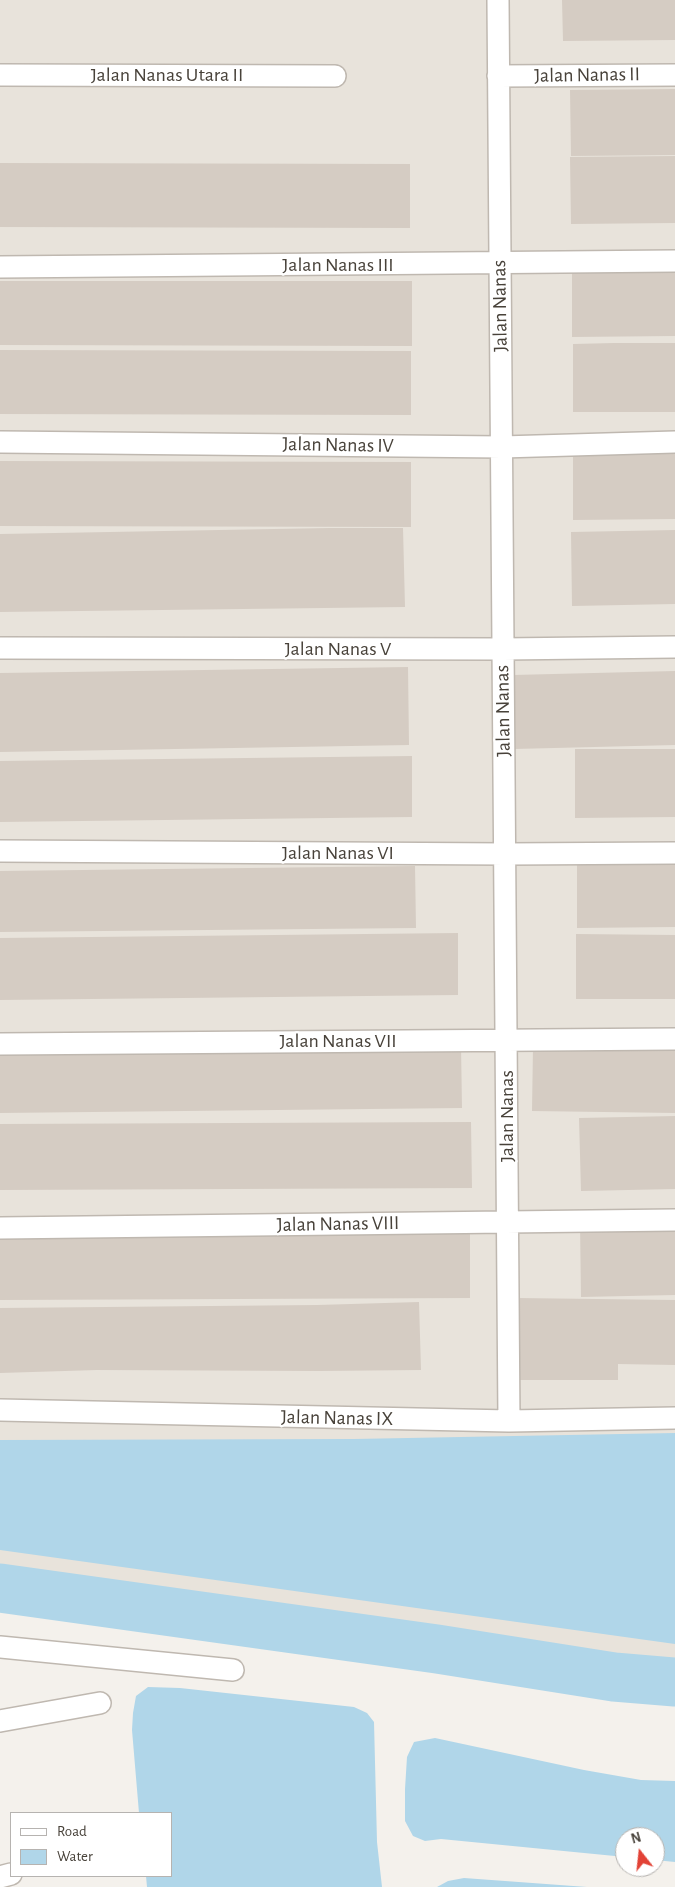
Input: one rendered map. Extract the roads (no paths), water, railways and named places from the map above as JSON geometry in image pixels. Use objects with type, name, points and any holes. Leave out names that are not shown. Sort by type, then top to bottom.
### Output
[{"type":"street","name":"Jalan Nanas","points":[[498,0],[509,1421]]},
{"type":"street","name":"Jalan Nanas Utara II","points":[[0,75],[335,76]]},
{"type":"street","name":"Jalan Nanas II","points":[[498,76],[675,75]]},
{"type":"street","name":"Jalan Nanas III","points":[[0,267],[675,261]]},
{"type":"street","name":"Jalan Nanas IV","points":[[0,442],[502,447],[675,442]]},
{"type":"street","name":"Jalan Nanas V","points":[[0,648],[502,649],[675,647]]},
{"type":"street","name":"Jalan Nanas VI","points":[[0,850],[506,854],[675,852]]},
{"type":"street","name":"Jalan Nanas VII","points":[[0,1044],[675,1039]]},
{"type":"street","name":"Jalan Nanas VIII","points":[[0,1228],[675,1220]]},
{"type":"street","name":"Jalan Nanas IX","points":[[0,1410],[509,1421],[675,1418]]},
{"type":"street","points":[[0,1647],[233,1670]]},
{"type":"street","points":[[0,1721],[100,1703]]},
{"type":"water","points":[[675,1433],[675,1644],[0,1550],[0,1440],[354,1439]]},
{"type":"water","points":[[148,1687],[180,1688],[354,1707],[367,1713],[374,1722],[377,1842],[382,1887],[147,1887],[146,1877],[172,1877],[172,1812],[139,1812],[132,1730],[136,1696]]},
{"type":"water","points":[[435,1738],[584,1770],[641,1780],[675,1781],[675,1862],[665,1861],[665,1827],[615,1827],[615,1856],[441,1839],[425,1841],[413,1836],[405,1821],[405,1789],[407,1757],[414,1742]]},
{"type":"water","points":[[464,1878],[587,1887],[437,1887],[448,1881]]},
{"type":"waterway","points":[[0,1588],[437,1649],[614,1677],[675,1682]]}]
